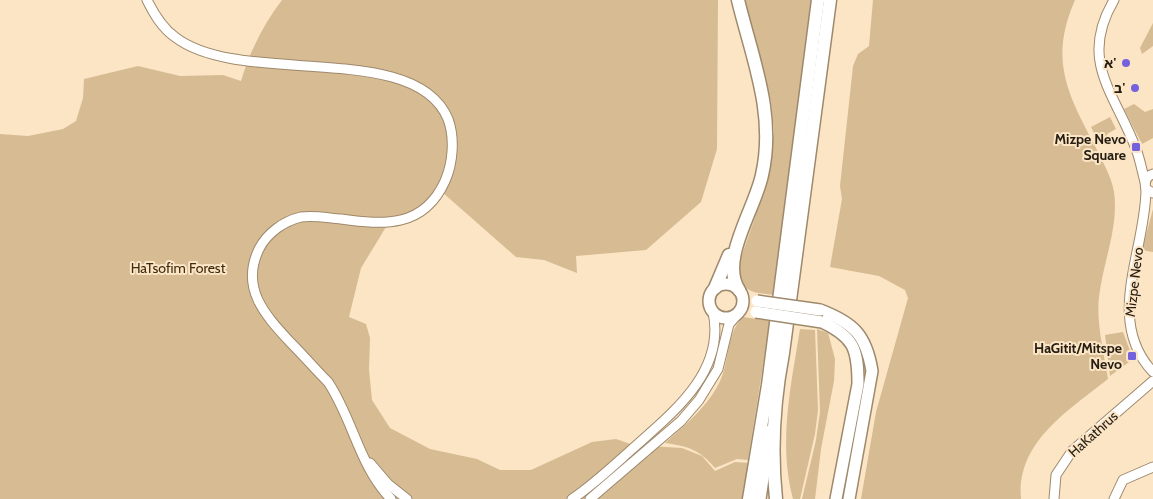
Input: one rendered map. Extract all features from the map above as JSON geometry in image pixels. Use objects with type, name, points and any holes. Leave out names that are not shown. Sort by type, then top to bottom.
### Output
[{"type":"highway","points":[[732,0],[752,53]]},
{"type":"highway","points":[[738,0],[765,103],[766,149],[758,190],[737,243],[732,267],[734,282],[741,293]]},
{"type":"highway","points":[[750,499],[770,376],[817,0]]},
{"type":"highway","points":[[776,499],[774,474],[777,383],[783,353],[830,0]]},
{"type":"highway","points":[[715,288],[732,248],[746,224]]},
{"type":"main road","points":[[756,307],[741,293],[725,284],[715,288],[709,297],[713,312],[727,319],[756,307],[821,316],[846,322],[862,338],[869,353],[872,372],[849,499]]},
{"type":"main road","points":[[738,314],[743,305],[741,293]]},
{"type":"main road","points":[[821,316],[845,334],[853,348],[858,364],[858,384],[836,499]]},
{"type":"main road","points":[[760,499],[777,383]]},
{"type":"street","points":[[147,0],[168,32],[199,51],[237,60],[397,77],[427,92],[436,100],[447,119],[452,141],[450,167],[441,190],[422,211],[405,220],[387,224],[322,217],[295,219],[279,226],[266,238],[254,261],[252,281],[258,304],[269,320],[328,382],[337,395],[366,465],[390,499]]},
{"type":"street","name":"Mizpe Nevo","points":[[1114,0],[1100,32],[1099,63],[1106,88],[1136,149],[1148,188],[1130,293],[1128,316],[1135,347],[1153,372]]},
{"type":"street","name":"Mizpe Nevo","points":[[1139,161],[1153,174]]},
{"type":"street","points":[[1148,188],[1148,177],[1153,174]]},
{"type":"street","name":"Mizpe Nevo","points":[[1144,215],[1153,199]]},
{"type":"street","points":[[572,499],[595,482],[673,413],[691,393],[702,376],[712,352],[716,327],[713,312]]},
{"type":"street","points":[[590,499],[681,421],[699,400],[718,369],[729,324],[738,314]]},
{"type":"street","name":"HaKathrus","points":[[1054,499],[1056,475],[1072,450],[1153,381]]},
{"type":"street","points":[[356,439],[381,477],[407,499]]},
{"type":"street","points":[[1114,499],[1123,480],[1153,467]]},
{"type":"green space","name":"HaTsofim Forest","points":[[282,0],[718,0],[717,149],[701,202],[646,250],[576,256],[577,273],[544,260],[516,257],[442,192],[386,227],[361,268],[349,317],[366,324],[370,338],[369,370],[372,400],[390,428],[430,449],[477,459],[500,470],[531,470],[592,442],[616,439],[633,445],[682,448],[702,456],[715,471],[735,462],[750,463],[744,499],[0,499],[0,134],[28,136],[63,129],[76,121],[83,98],[84,79],[138,66],[180,76],[223,75],[241,81],[258,39]]},
{"type":"green space","points":[[743,0],[813,0],[774,295],[748,290],[742,282],[738,266],[766,186],[774,132],[771,102]]},
{"type":"green space","points":[[873,0],[1075,0],[1067,21],[1063,40],[1065,75],[1076,109],[1106,168],[1114,192],[1113,231],[1101,284],[1098,307],[1108,379],[1062,416],[1036,444],[1027,461],[1022,479],[1021,499],[861,499],[876,412],[908,298],[905,290],[879,276],[830,267],[842,199],[840,186],[853,66],[858,54],[869,46]]},
{"type":"green space","points":[[1153,23],[1153,46],[1142,54],[1140,48]]},
{"type":"green space","points":[[1134,104],[1145,112],[1153,109],[1153,138],[1142,144],[1124,109]]},
{"type":"green space","points":[[1110,117],[1116,129],[1107,134],[1110,140],[1100,145],[1091,127]]},
{"type":"green space","points":[[1153,209],[1153,252],[1142,250]]},
{"type":"green space","points":[[743,317],[770,321],[748,460],[737,459],[715,468],[704,457],[693,450],[665,443],[704,406],[716,389],[724,372],[734,330]]},
{"type":"green space","points":[[800,329],[815,330],[818,410],[815,434],[800,499],[793,499],[786,456],[786,435],[790,393]]},
{"type":"green space","points":[[817,329],[828,333],[835,359],[834,381],[821,449],[815,499],[802,499],[816,440],[820,412]]},
{"type":"green space","points":[[1123,332],[1133,359],[1110,376],[1105,335]]},
{"type":"place","name":"א'","points":[[1126,63]]},
{"type":"place","name":"ב'","points":[[1135,88]]},
{"type":"place","name":"Mizpe Nevo Square","points":[[1136,147]]},
{"type":"place","name":"HaGitit/Mitspe Nevo","points":[[1132,356]]}]
